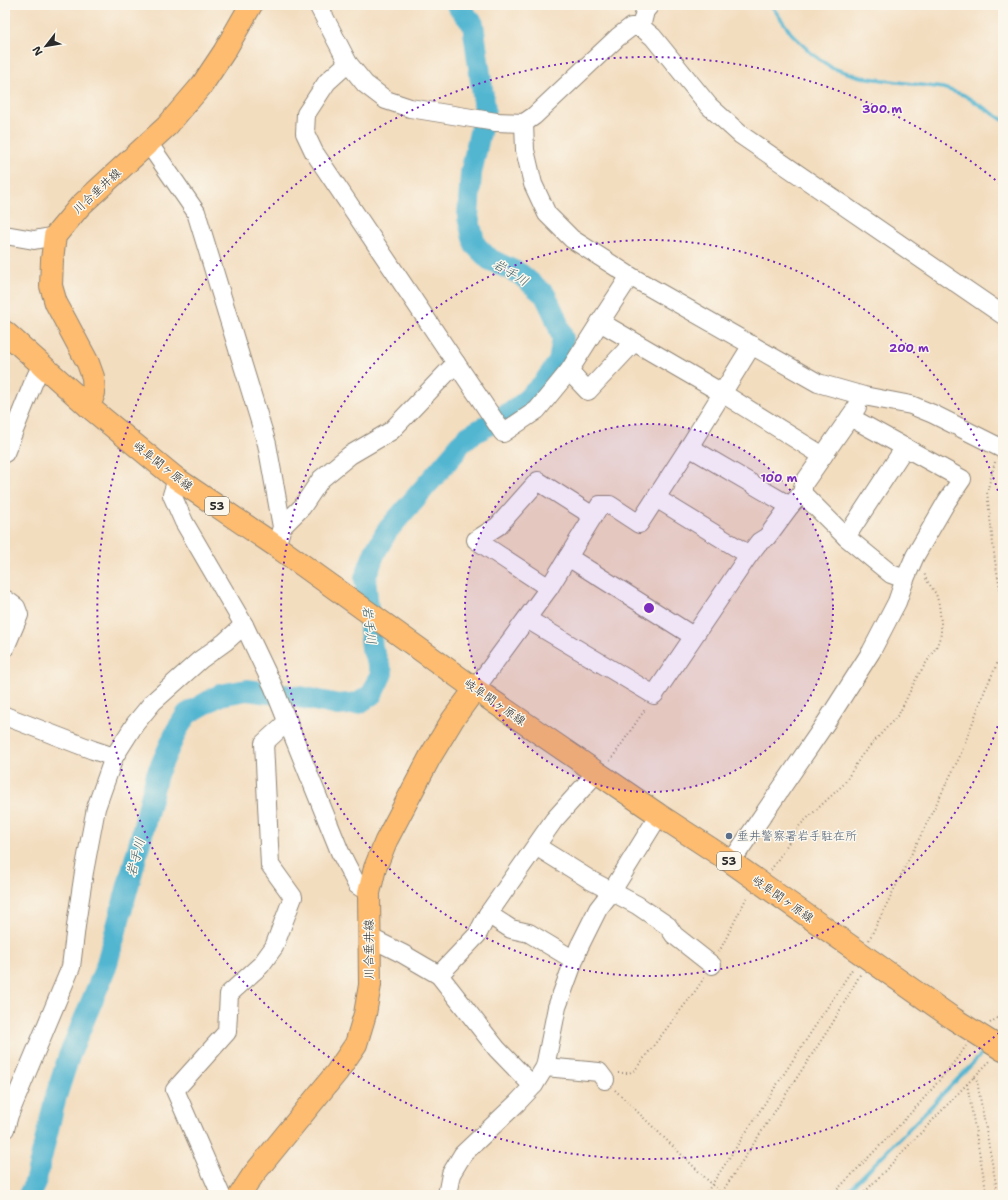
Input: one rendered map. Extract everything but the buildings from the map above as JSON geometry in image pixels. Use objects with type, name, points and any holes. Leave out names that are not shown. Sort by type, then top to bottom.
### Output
[{"type":"main road","name":"川合垂井線","points":[[55,236],[80,206],[149,144],[202,85],[224,52],[251,5]]},
{"type":"main road","points":[[55,236],[51,286],[56,303],[88,362],[94,377],[94,393],[89,407]]},
{"type":"main road","name":"岐阜関ヶ原線","points":[[5,332],[89,407],[177,479],[279,537],[350,599],[475,689],[731,862],[954,1019],[979,1034],[998,1055]]},
{"type":"main road","name":"川合垂井線","points":[[240,1195],[253,1175],[337,1072],[356,1044],[365,1014],[370,984],[369,893],[375,868],[390,834],[430,757],[453,719],[475,689]]},
{"type":"street","points":[[318,5],[348,63],[365,84],[386,100],[410,108],[496,122],[524,123],[534,116],[618,37],[631,27],[642,27],[653,37],[710,106],[741,135],[1003,315]]},
{"type":"street","points":[[642,27],[645,11],[650,5]]},
{"type":"street","points":[[348,63],[327,82],[306,114],[305,133],[314,152],[503,432],[537,410],[569,372],[630,276]]},
{"type":"street","points":[[524,123],[525,150],[533,184],[547,214],[572,238],[630,276],[818,383],[864,396],[911,406],[933,414],[1002,449]]},
{"type":"street","points":[[149,144],[196,212],[267,444],[279,537]]},
{"type":"street","points":[[5,235],[34,240],[55,236]]},
{"type":"street","points":[[600,322],[722,393],[823,456]]},
{"type":"street","points":[[569,372],[588,391],[634,342]]},
{"type":"street","points":[[475,689],[549,588],[600,505],[610,505],[639,524],[690,447],[752,345]]},
{"type":"street","points":[[279,537],[321,479],[350,455],[391,430],[456,363]]},
{"type":"street","points":[[5,453],[34,381],[42,366]]},
{"type":"street","points":[[527,619],[654,695],[749,555],[759,542],[767,537],[790,506],[802,493],[804,482],[864,396]]},
{"type":"street","points":[[731,862],[827,721],[871,652],[897,602],[905,578],[915,556],[947,501],[962,479],[850,417]]},
{"type":"street","points":[[690,447],[790,506]]},
{"type":"street","points":[[846,537],[905,447]]},
{"type":"street","points":[[177,479],[172,495],[184,522],[244,625],[287,718],[340,852],[357,885],[369,893]]},
{"type":"street","points":[[549,588],[476,540],[498,526],[538,481],[593,516]]},
{"type":"street","points":[[802,493],[846,537],[891,574],[905,578]]},
{"type":"street","points":[[656,498],[749,555]]},
{"type":"street","points":[[568,557],[693,636]]},
{"type":"street","points":[[5,599],[16,607],[19,615],[5,648]]},
{"type":"street","points":[[5,1129],[9,1115],[71,966],[76,918],[96,808],[114,757],[135,724],[153,702],[200,660],[225,642],[244,625]]},
{"type":"street","points":[[5,716],[114,757]]},
{"type":"street","points":[[221,1195],[175,1090],[228,1032],[229,994],[261,965],[274,947],[293,897],[270,865],[264,743],[287,718]]},
{"type":"street","points":[[439,975],[477,935],[488,914],[554,820],[599,774]]},
{"type":"street","points":[[447,1195],[451,1174],[463,1154],[534,1085],[545,1067],[557,1007],[579,947],[598,909],[612,892],[659,814]]},
{"type":"street","points":[[536,846],[592,881],[637,905],[668,926],[674,936],[712,965]]},
{"type":"street","points":[[488,914],[511,929],[529,933],[574,960]]},
{"type":"street","points":[[369,938],[403,954],[439,975],[497,1050],[534,1085]]},
{"type":"street","points":[[545,1067],[599,1072],[603,1078]]},
{"type":"path","points":[[1002,449],[998,454],[987,492],[995,561],[1003,604]]},
{"type":"path","points":[[915,556],[923,564],[926,579],[936,594],[941,622],[940,634],[938,646],[917,677],[899,714],[860,756],[844,784],[800,825],[762,884],[748,894],[712,965],[696,990],[635,1070],[629,1073],[612,1073],[603,1078],[722,1194],[832,1024],[960,756],[985,690],[1003,651]]},
{"type":"path","points":[[599,774],[654,695]]},
{"type":"path","points":[[705,1195],[865,957]]},
{"type":"path","points":[[832,1195],[921,1102],[979,1034],[1003,1014]]},
{"type":"path","points":[[862,1195],[967,1084],[998,1055]]},
{"type":"path","points":[[974,1077],[998,1195]]},
{"type":"path","points":[[967,1084],[987,1195]]},
{"type":"waterway","name":"岩手川","points":[[29,1195],[35,1183],[56,1096],[69,1056],[106,967],[157,774],[177,730],[187,714],[220,695],[247,690],[305,698],[338,705],[359,703],[372,694],[382,673],[372,648],[365,578],[375,552],[387,531],[456,451],[459,445],[469,436],[519,407],[543,384],[559,362],[563,339],[555,316],[545,295],[520,274],[489,259],[475,245],[468,217],[471,173],[485,110],[473,24],[457,5]]},
{"type":"waterway","points":[[771,5],[791,33],[811,53],[832,68],[861,77],[943,88],[964,95],[1003,120]]},
{"type":"waterway","points":[[997,1038],[1003,1032]]},
{"type":"waterway","points":[[844,1195],[987,1049]]},
{"type":"place","name":"垂井警察署岩手駐在所","points":[[729,836]]}]
